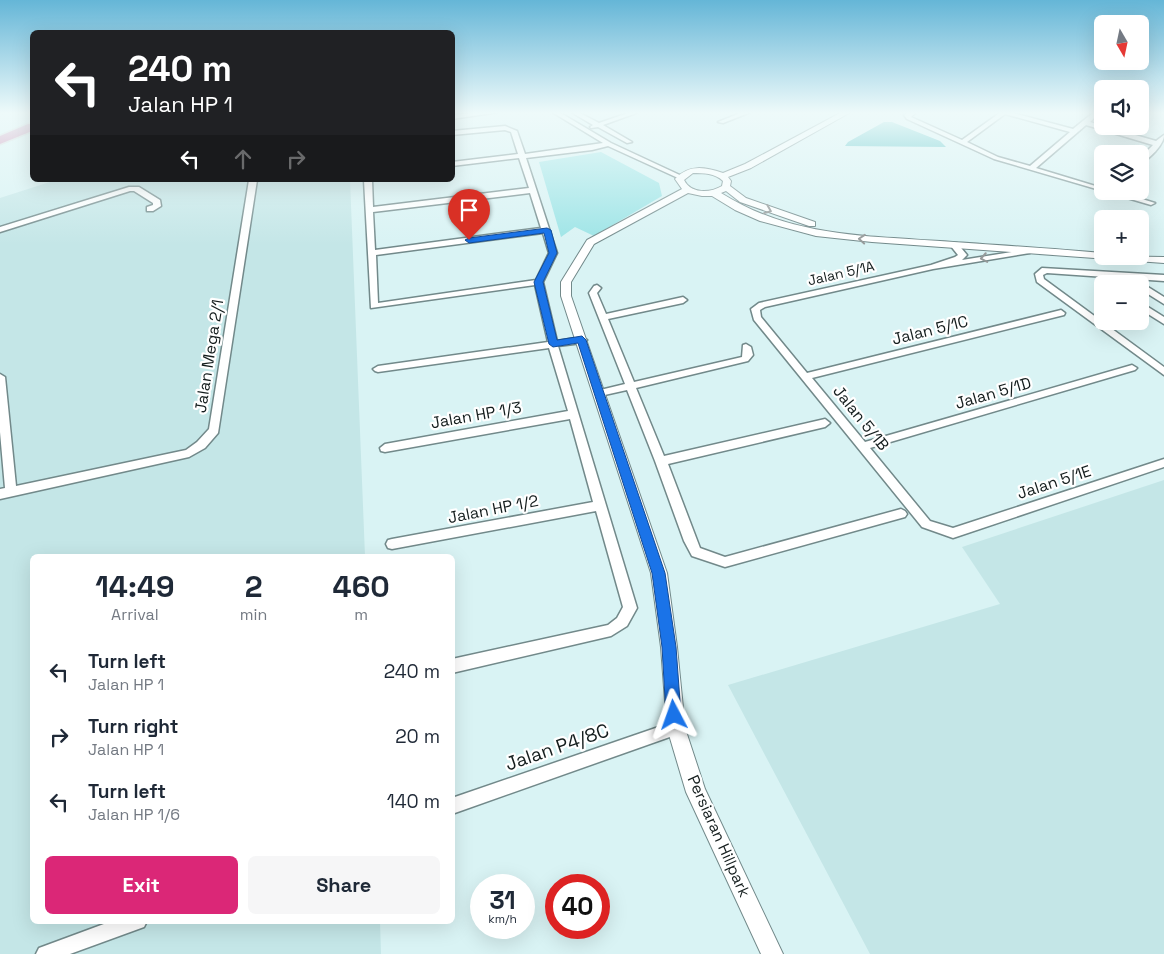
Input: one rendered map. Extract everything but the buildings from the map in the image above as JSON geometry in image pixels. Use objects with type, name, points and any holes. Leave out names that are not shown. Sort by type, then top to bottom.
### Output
[{"type":"street","points":[[455,665],[611,630],[622,622],[630,608],[553,344],[539,282],[553,253],[522,157]]},
{"type":"street","points":[[455,164],[525,157]]},
{"type":"street","points":[[636,157],[680,177]]},
{"type":"street","points":[[714,172],[750,157]]},
{"type":"street","points":[[723,176],[765,157]]},
{"type":"street","points":[[993,157],[1094,187]]},
{"type":"street","points":[[1032,168],[1045,157]]},
{"type":"street","points":[[680,177],[691,171],[714,172],[723,176],[727,181],[726,187]]},
{"type":"street","points":[[680,177],[680,183],[690,191],[714,193],[726,187]]},
{"type":"street","name":"Jalan Mega 2/1","points":[[6,493],[188,453],[201,445],[214,430],[254,182]]},
{"type":"street","points":[[368,182],[374,306],[539,282]]},
{"type":"street","points":[[726,187],[743,200],[767,210],[826,227],[1030,246],[1056,252],[1094,255]]},
{"type":"street","points":[[0,230],[120,191],[136,189],[157,202],[157,206],[150,209]]},
{"type":"street","points":[[369,210],[533,190]]},
{"type":"street","name":"Persiaran Hillpark","points":[[690,191],[581,254],[566,282],[566,296],[600,393],[658,573],[669,647],[676,728],[696,792],[772,954]]},
{"type":"street","points":[[714,193],[729,205],[784,227],[839,237],[973,246],[1094,246]]},
{"type":"street","points":[[1141,200],[1152,203]]},
{"type":"street","points":[[371,252],[547,230]]},
{"type":"street","points":[[934,267],[958,259],[963,254],[954,244]]},
{"type":"street","points":[[934,267],[1030,246]]},
{"type":"street","points":[[1149,250],[1164,251]]},
{"type":"street","points":[[1149,259],[1164,260]]},
{"type":"street","name":"Jalan 5/1A","points":[[754,310],[762,305],[934,267]]},
{"type":"street","points":[[1125,275],[1045,270],[1040,274],[1040,280],[1164,372]]},
{"type":"street","points":[[1149,277],[1164,278]]},
{"type":"street","points":[[597,288],[593,293],[696,552],[724,562],[901,514]]},
{"type":"street","points":[[1149,291],[1164,301]]},
{"type":"street","points":[[604,317],[683,300]]},
{"type":"street","name":"Jalan 5/1B","points":[[754,310],[758,318],[926,524],[953,533]]},
{"type":"street","points":[[1149,311],[1164,321]]},
{"type":"street","name":"Jalan 5/1C","points":[[807,376],[1061,313]]},
{"type":"street","points":[[378,369],[582,340]]},
{"type":"street","points":[[600,393],[745,359],[748,355],[746,348]]},
{"type":"street","name":"Jalan 5/1D","points":[[863,446],[1132,368]]},
{"type":"street","points":[[0,377],[6,493]]},
{"type":"street","name":"Jalan HP 1/3","points":[[385,448],[574,414]]},
{"type":"street","points":[[661,461],[825,423]]},
{"type":"street","name":"Jalan 5/1E","points":[[953,533],[1164,463]]},
{"type":"street","name":"Jalan HP 1/2","points":[[392,544],[600,506]]},
{"type":"street","name":"Jalan P4/8C","points":[[455,805],[676,728]]},
{"type":"street","points":[[46,954],[130,924]]},
{"type":"shaded area","points":[[573,157],[609,157],[659,183],[662,196],[594,236],[575,227],[561,237],[539,162]]},
{"type":"shaded area","points":[[50,182],[350,182],[365,554],[30,554],[30,924],[380,924],[381,954],[0,954],[0,198]]},
{"type":"shaded area","points":[[1164,480],[1164,954],[870,954],[728,685],[1000,604],[962,547]]},
{"type":"route","points":[[469,240],[547,230],[553,253],[539,282],[553,344],[582,340],[600,393],[608,423],[658,573],[669,647],[674,715]]}]
